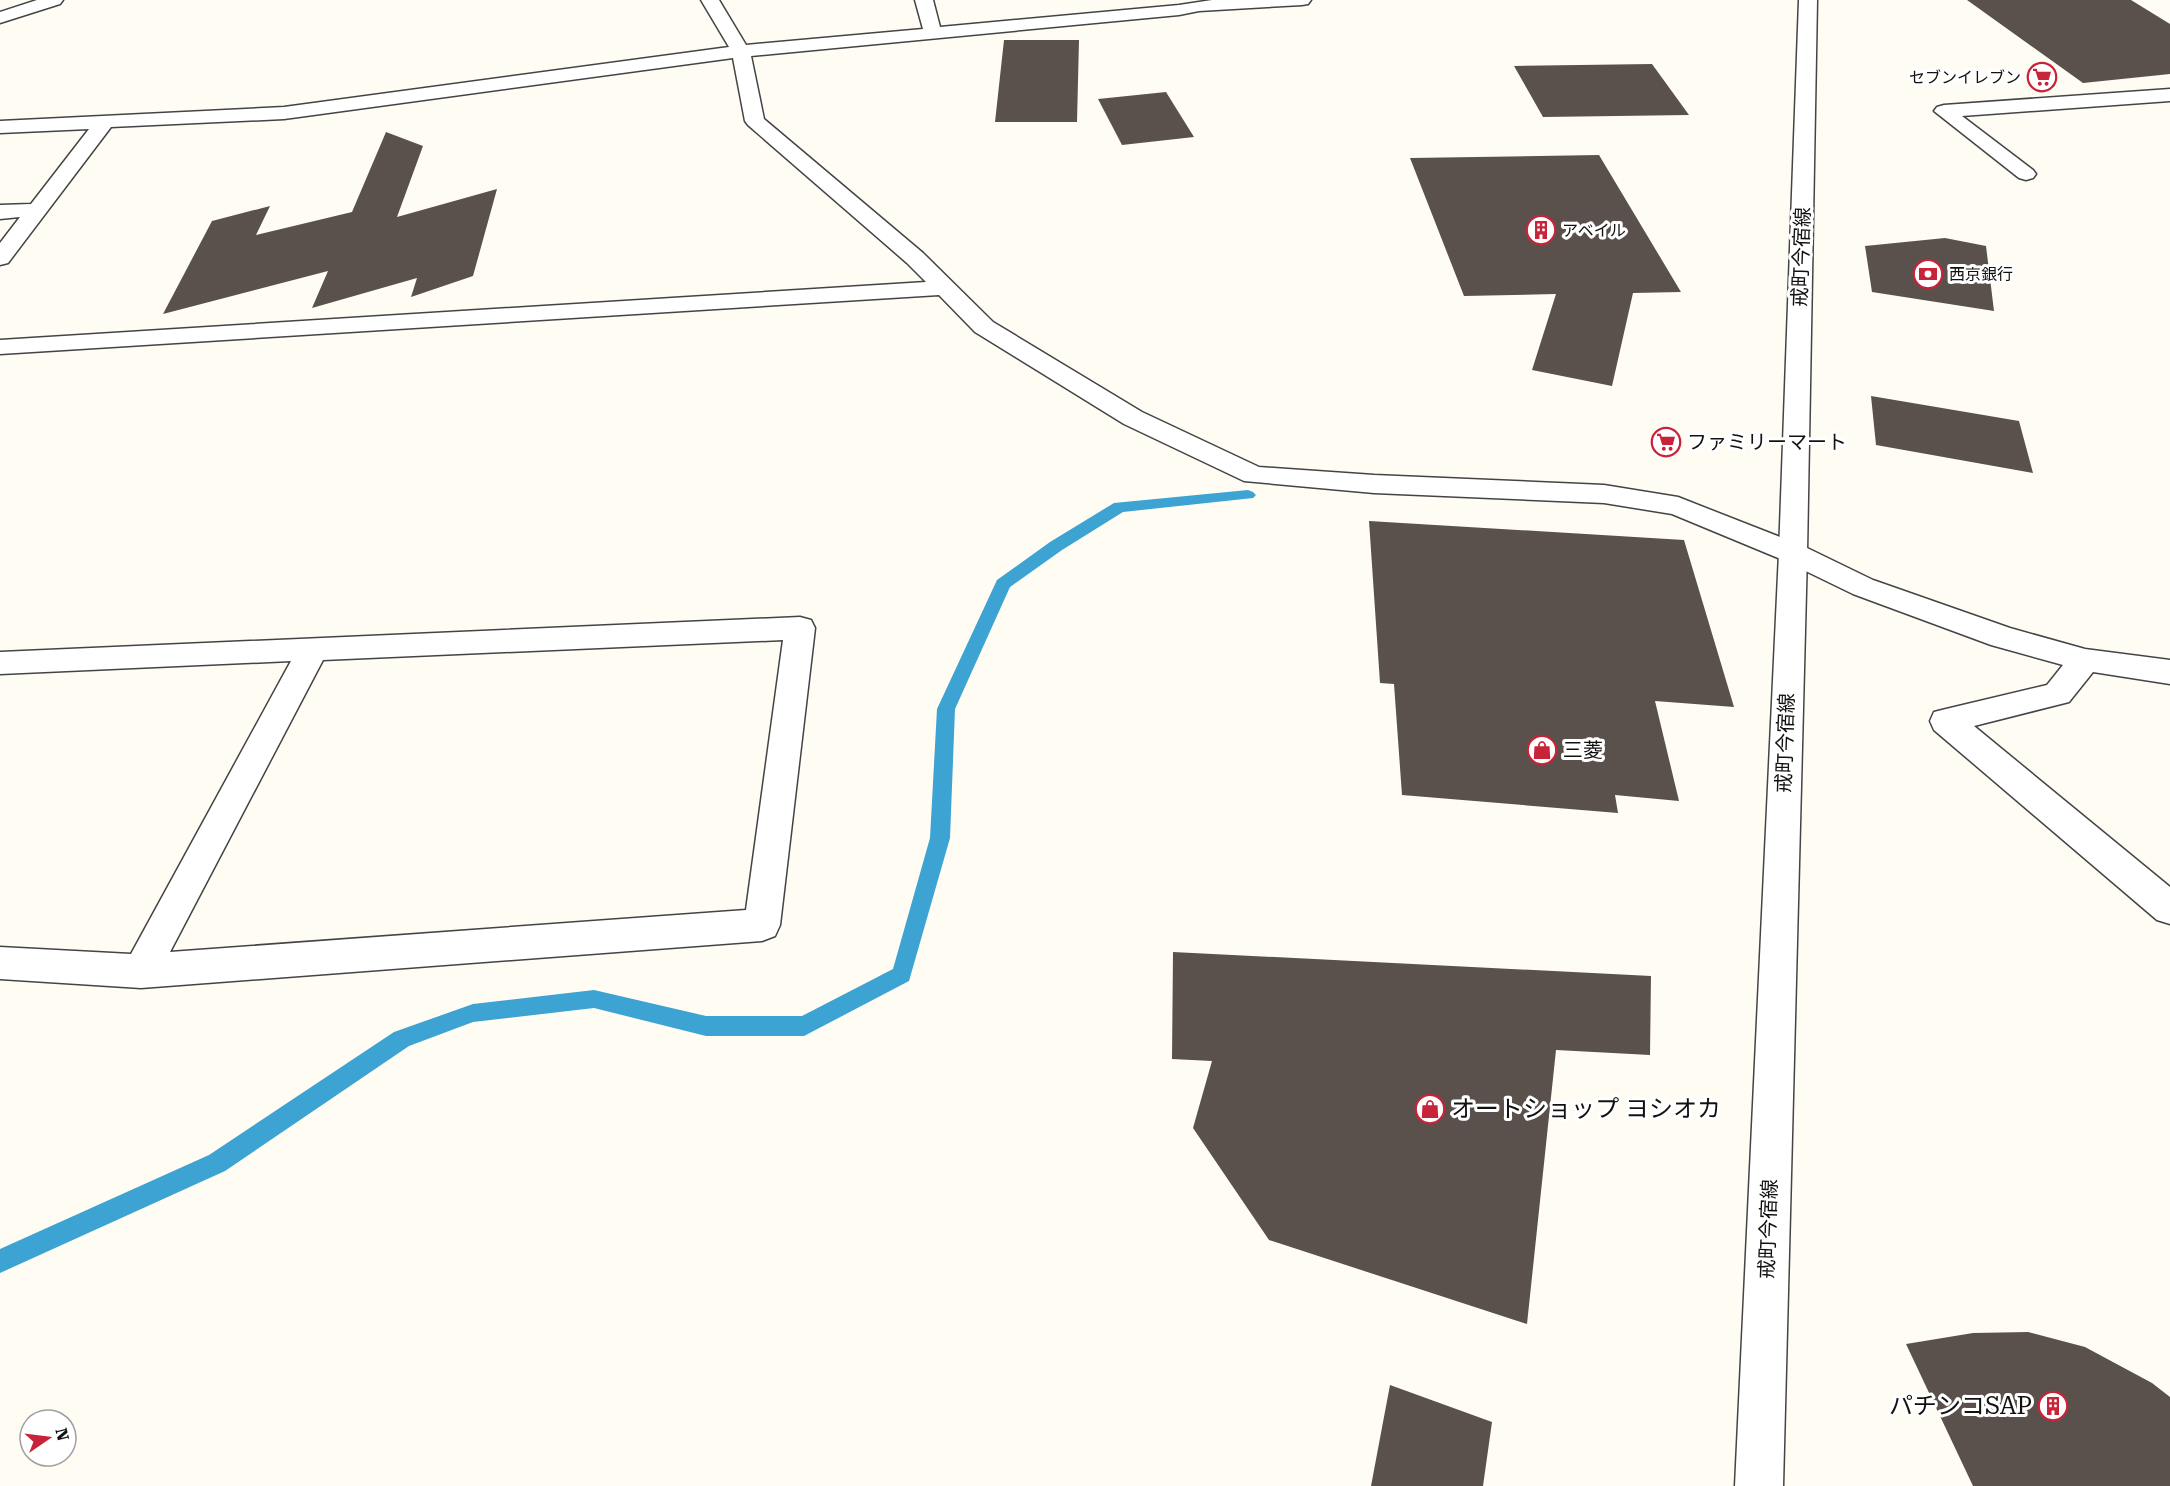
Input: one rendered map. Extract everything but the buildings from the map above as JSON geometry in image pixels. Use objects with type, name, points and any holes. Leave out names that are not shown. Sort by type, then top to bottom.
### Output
[{"type":"street","points":[[0,18],[54,0]]},
{"type":"street","points":[[710,0],[741,51],[755,121],[898,243],[984,327],[1133,418],[1254,475],[1374,484],[1604,494],[1678,506],[1793,553],[1863,587],[2002,638],[2085,660],[2170,672]]},
{"type":"street","points":[[924,0],[933,33]]},
{"type":"street","points":[[0,127],[284,113],[741,51],[1179,10],[1199,6],[1302,0]]},
{"type":"street","name":"戒町今宿線","points":[[1759,1486],[1793,553],[1808,0]]},
{"type":"street","points":[[2025,174],[1944,111],[2170,95]]},
{"type":"street","points":[[0,258],[104,123]]},
{"type":"street","points":[[0,212],[37,210]]},
{"type":"street","points":[[0,347],[945,288]]},
{"type":"street","points":[[0,663],[800,628],[762,924],[141,971],[0,963]]},
{"type":"street","points":[[141,971],[313,649]]},
{"type":"street","points":[[2085,660],[2058,694],[1946,720],[2170,909]]},
{"type":"waterway","points":[[0,1261],[217,1163],[402,1039],[473,1013],[594,999],[706,1026],[804,1026],[902,975],[940,838],[946,709],[1003,584],[1056,546],[1119,507],[1248,495]]},
{"type":"place","name":"セブンイレブン","points":[[2042,77]]},
{"type":"place","name":"アベイル","points":[[1541,230]]},
{"type":"place","name":"西京銀行","points":[[1928,274]]},
{"type":"place","name":"ファミリーマート","points":[[1666,442]]},
{"type":"place","name":"三菱","points":[[1542,750]]},
{"type":"place","name":"オートショップ ヨシオカ","points":[[1430,1109]]},
{"type":"place","name":"パチンコSAP","points":[[2053,1406]]}]
